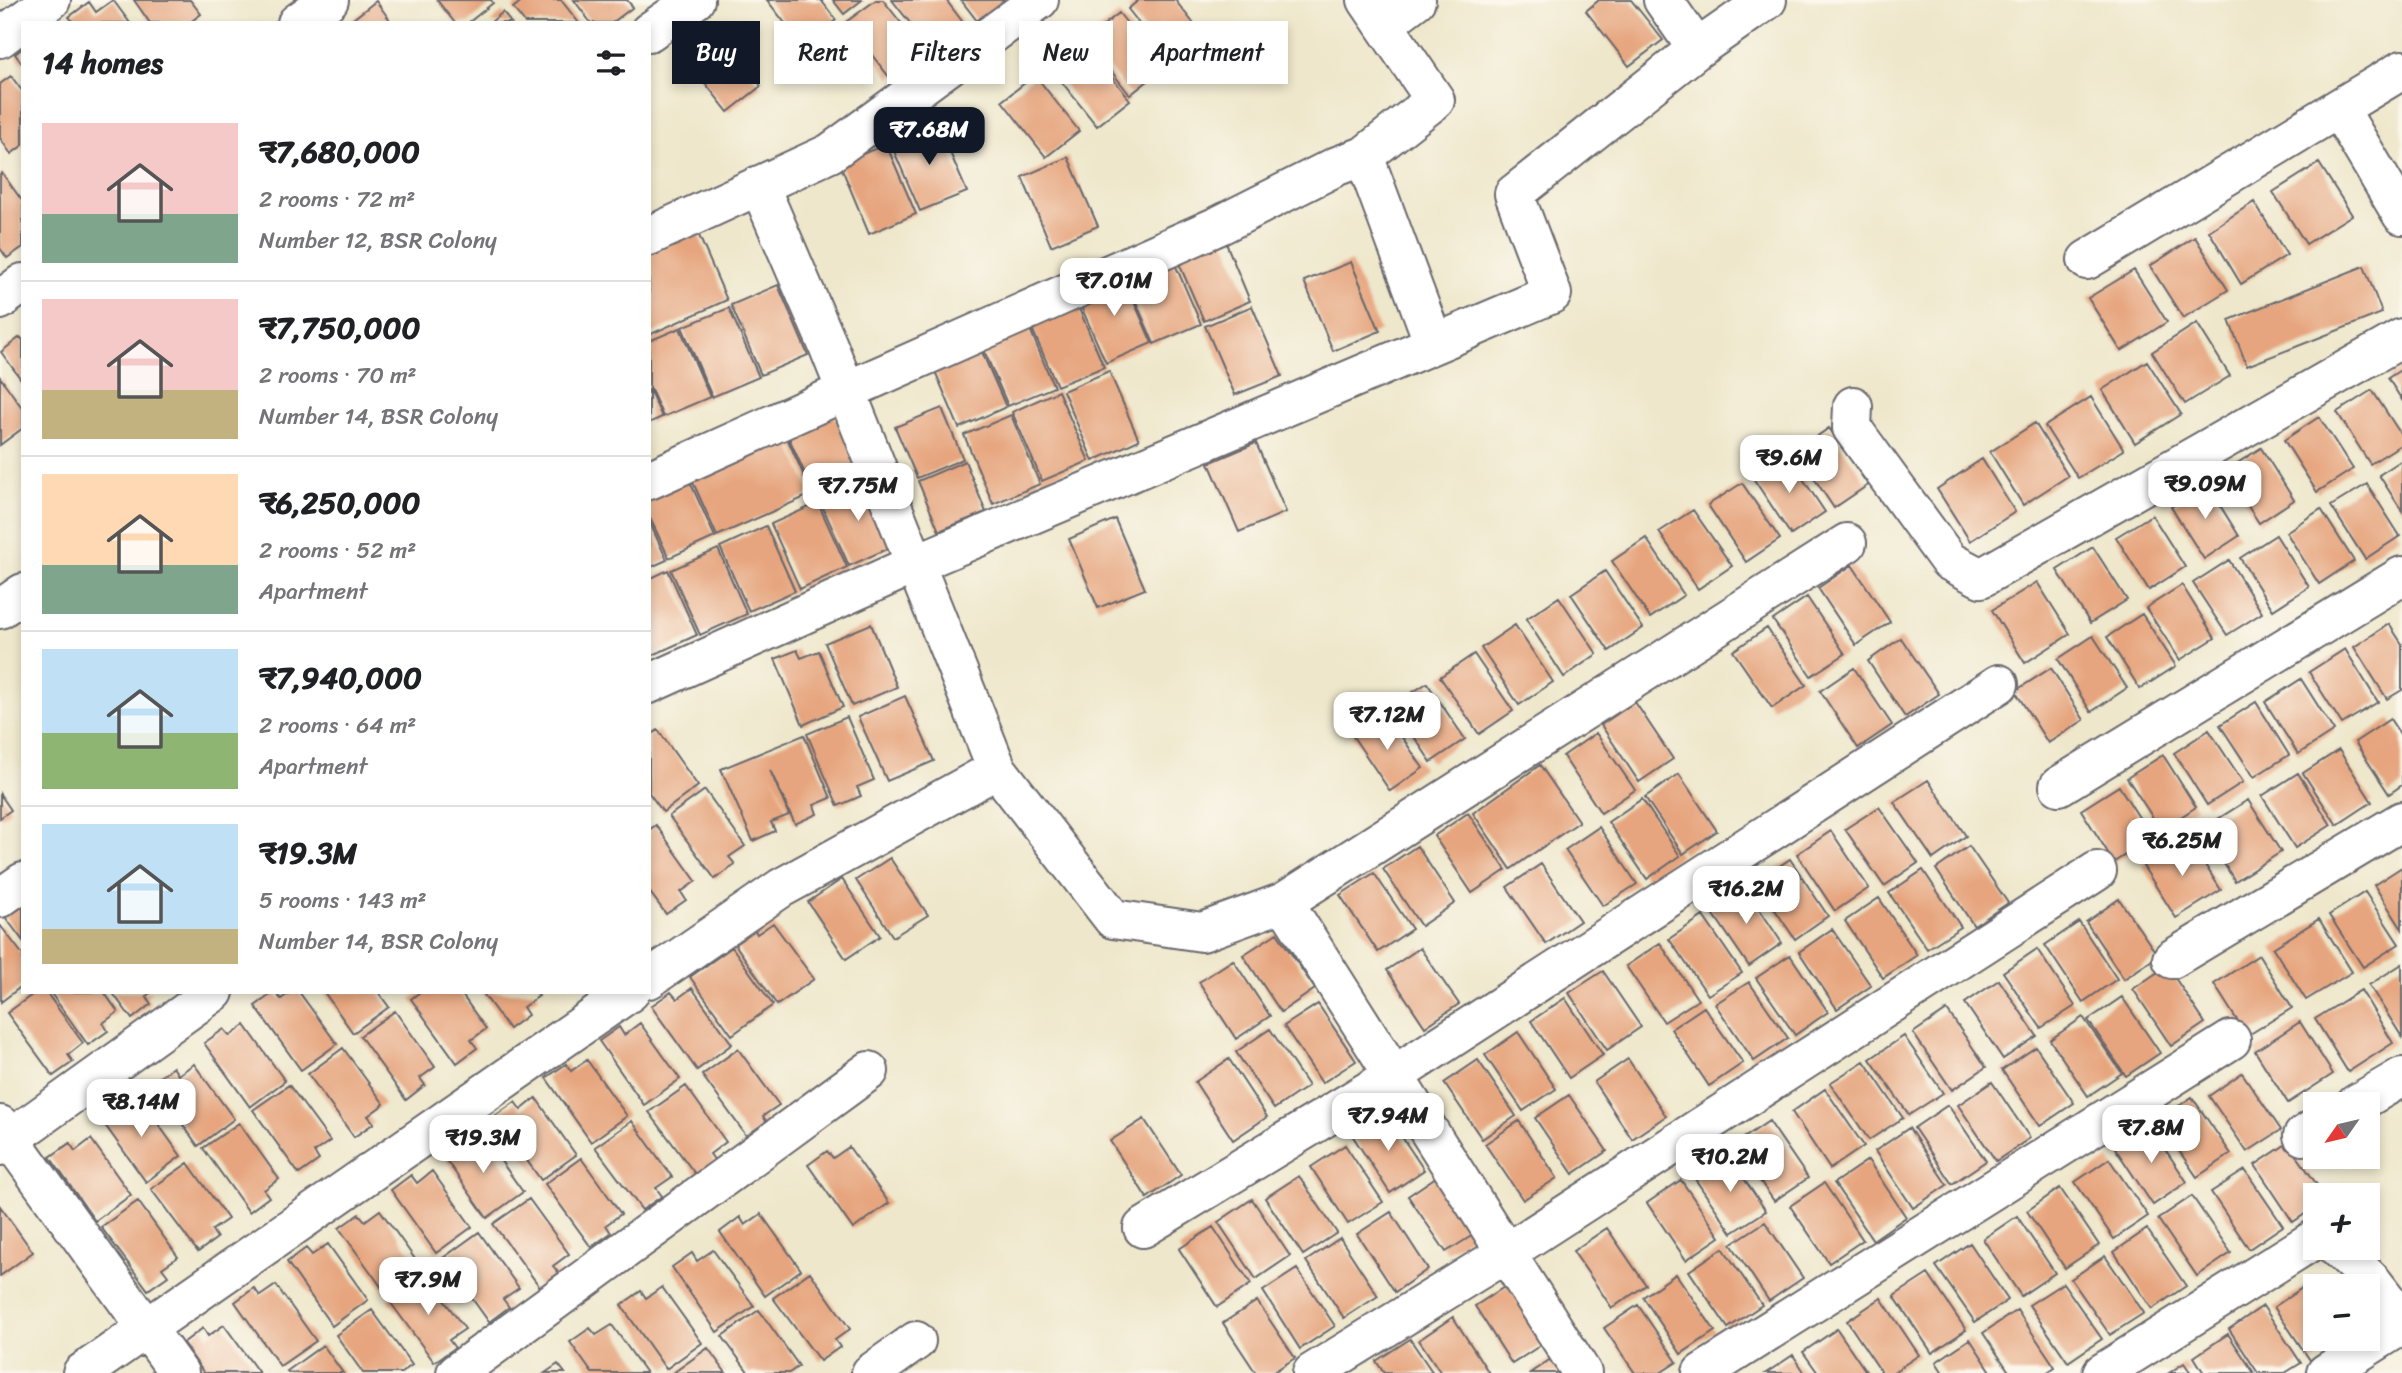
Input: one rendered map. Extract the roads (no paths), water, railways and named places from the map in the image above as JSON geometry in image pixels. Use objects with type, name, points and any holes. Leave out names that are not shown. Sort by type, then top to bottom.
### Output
[{"type":"street","points":[[23,21],[51,0]]},
{"type":"street","points":[[301,21],[329,0]]},
{"type":"street","points":[[651,31],[695,0]]},
{"type":"street","points":[[651,235],[830,153],[1039,0]]},
{"type":"street","points":[[651,479],[1220,225],[1337,166],[1364,156],[1435,100],[1376,12],[1416,0]]},
{"type":"street","points":[[1663,0],[1697,50]]},
{"type":"street","points":[[651,683],[915,564],[1552,294],[1514,194],[1697,50],[1767,0]]},
{"type":"street","points":[[0,38],[21,22]]},
{"type":"street","points":[[2087,260],[2402,69]]},
{"type":"street","points":[[2339,109],[2402,215]]},
{"type":"street","points":[[1364,156],[1434,344]]},
{"type":"street","points":[[759,185],[1004,779],[1113,919],[1202,932],[1284,902],[1847,542]]},
{"type":"street","points":[[0,300],[21,284]]},
{"type":"street","points":[[1853,406],[1853,428],[1949,561],[1981,578],[2402,338]]},
{"type":"street","points":[[2059,786],[2402,576]]},
{"type":"street","points":[[0,609],[21,594]]},
{"type":"street","points":[[1143,1228],[1393,1076],[1999,684]]},
{"type":"street","points":[[651,978],[781,888],[1004,779]]},
{"type":"street","points":[[2172,959],[2402,821]]},
{"type":"street","points":[[1312,1373],[1506,1253],[2097,871]]},
{"type":"street","points":[[0,898],[21,883]]},
{"type":"street","points":[[1284,902],[1582,1373]]},
{"type":"street","points":[[179,1373],[149,1328],[3,1137],[211,994]]},
{"type":"street","points":[[82,1373],[628,994]]},
{"type":"street","points":[[1702,1373],[2231,1040]]},
{"type":"street","points":[[456,1373],[869,1071]]},
{"type":"street","points":[[2376,1092],[2402,1077]]},
{"type":"street","points":[[2102,1373],[2303,1247]]},
{"type":"street","points":[[2350,1260],[2372,1281],[2402,1320]]},
{"type":"street","points":[[2326,1373],[2402,1325]]},
{"type":"street","points":[[871,1373],[916,1341]]}]
